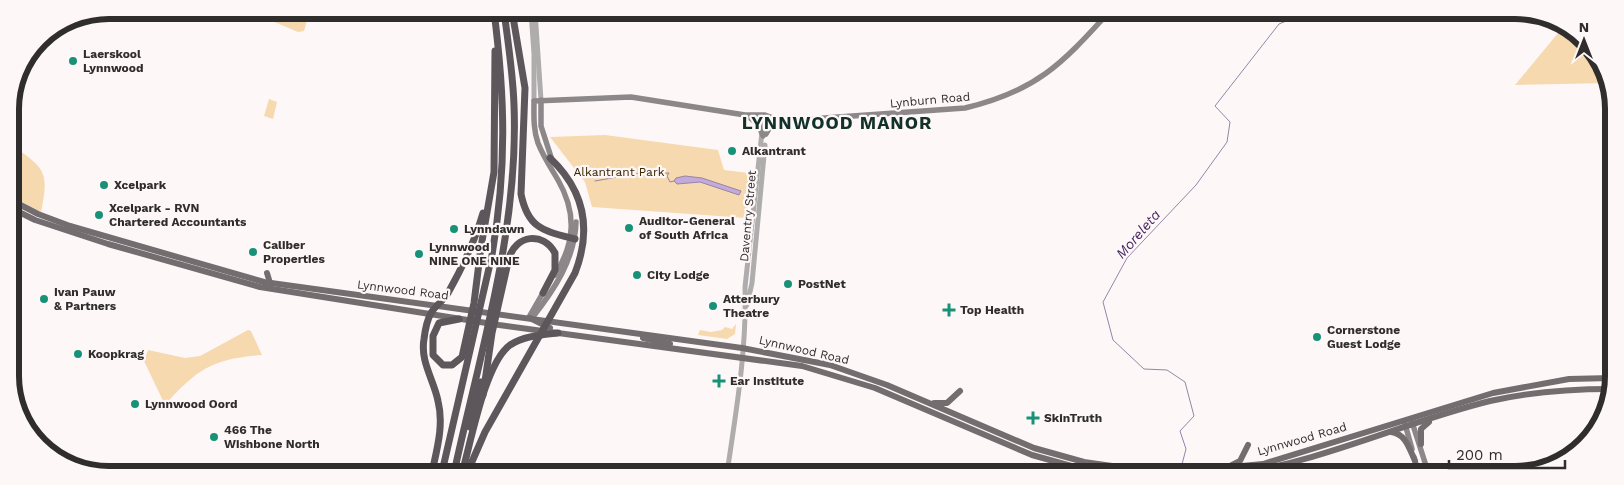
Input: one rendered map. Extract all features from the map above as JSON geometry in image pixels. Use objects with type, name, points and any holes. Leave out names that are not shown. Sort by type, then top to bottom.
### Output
[{"type":"highway","points":[[461,319],[439,323],[434,331],[433,355],[443,365],[457,363],[462,357],[465,347],[476,293],[481,247],[494,172],[496,149],[494,19]]},
{"type":"highway","points":[[443,466],[492,255],[502,183],[504,118],[495,19]]},
{"type":"highway","points":[[455,466],[486,334],[507,222],[513,152],[514,106],[505,19]]},
{"type":"highway","points":[[513,19],[525,88],[521,194],[524,208],[529,218],[544,230],[573,238]]},
{"type":"highway","points":[[434,466],[439,442],[440,414],[438,399],[426,368],[423,354],[424,341],[430,314],[447,294],[479,226],[487,197],[496,149]]},
{"type":"highway","points":[[470,466],[485,432],[574,273],[582,252],[585,232],[579,198],[571,182],[550,158]]},
{"type":"highway","points":[[483,395],[492,333],[509,258],[513,248],[526,239],[544,240],[555,252],[555,270],[543,293]]},
{"type":"highway","points":[[463,466],[483,395],[498,359],[506,349],[518,340],[526,337],[559,333]]},
{"type":"highway","points":[[462,466],[482,374],[486,334]]},
{"type":"highway","points":[[435,466],[462,384]]},
{"type":"main road","name":"Lynburn Road","points":[[534,100],[631,98],[781,121],[964,108],[989,102],[1028,86],[1054,68],[1102,19]]},
{"type":"main road","points":[[533,319],[543,293],[563,261],[573,238],[569,203],[539,144],[534,122],[534,100]]},
{"type":"main road","points":[[514,327],[533,319],[544,303],[566,265],[576,220],[572,198],[550,158],[540,126],[541,100]]},
{"type":"main road","points":[[747,116],[758,124],[764,135],[771,126],[781,121]]},
{"type":"main road","points":[[19,204],[38,214],[70,226],[265,284],[267,272]]},
{"type":"main road","name":"Lynnwood Road","points":[[19,212],[35,220],[91,239],[186,268],[265,284],[561,322],[742,348],[830,365],[925,402],[1034,448],[1105,466]]},
{"type":"main road","name":"Lynnwood Road","points":[[265,284],[280,291],[531,330],[802,366],[851,380],[1032,455],[1071,466]]},
{"type":"main road","points":[[533,319],[559,333]]},
{"type":"main road","points":[[614,331],[668,344],[735,355],[742,358]]},
{"type":"main road","name":"Lynnwood Road","points":[[1237,466],[1268,462],[1407,421],[1493,392],[1545,383],[1605,379]]},
{"type":"main road","name":"Lynnwood Road","points":[[1407,421],[1414,424],[1488,402],[1530,393],[1583,388],[1604,389]]},
{"type":"main road","points":[[925,402],[947,403],[960,391]]},
{"type":"main road","points":[[1420,444],[1422,427],[1446,414]]},
{"type":"main road","points":[[1407,421],[1416,466]]},
{"type":"main road","name":"Lynnwood Road","points":[[1280,466],[1389,431],[1407,421]]},
{"type":"main road","points":[[1414,424],[1426,466]]},
{"type":"main road","points":[[1389,431],[1401,434],[1415,461]]},
{"type":"main road","points":[[1226,466],[1237,463],[1244,457],[1248,445]]},
{"type":"street","points":[[532,19],[534,100]]},
{"type":"street","points":[[536,19],[541,100]]},
{"type":"street","name":"Daventry Street","points":[[729,466],[742,358],[746,311],[745,287],[765,120]]},
{"type":"green space","points":[[267,19],[307,19],[304,31],[298,32]]},
{"type":"green space","points":[[1560,31],[1583,49],[1596,69],[1602,83],[1515,85]]},
{"type":"green space","points":[[269,99],[277,102],[273,119],[264,116]]},
{"type":"green space","name":"Alkantrant Park","points":[[605,135],[718,150],[724,170],[749,173],[746,218],[592,207],[585,182],[550,137]]},
{"type":"green space","points":[[19,151],[42,171],[45,187],[41,212],[19,200]]},
{"type":"green space","points":[[736,324],[735,334],[727,339],[698,335],[700,330],[711,332],[722,330],[725,327],[732,329]]},
{"type":"green space","points":[[248,330],[251,331],[262,355],[231,359],[208,368],[187,382],[165,405],[144,361],[148,350],[185,358],[200,356]]},
{"type":"shaded area","points":[[685,176],[702,178],[741,191],[739,195],[700,182],[677,184],[674,181],[676,178]]},
{"type":"waterway","name":"Moreleta","points":[[1182,466],[1186,449],[1180,431],[1194,416],[1185,382],[1167,370],[1144,369],[1113,340],[1103,302],[1127,258],[1196,185],[1227,142],[1230,122],[1215,106],[1279,24],[1291,19]]},
{"type":"waterway","points":[[595,181],[651,171],[654,174],[669,173],[667,176],[670,182],[674,181]]},
{"type":"place","name":"Laerskool Lynnwood","points":[[73,61]]},
{"type":"place","name":"Alkantrant","points":[[732,151]]},
{"type":"place","name":"Xcelpark","points":[[104,185]]},
{"type":"place","name":"Xcelpark - RVN Chartered Accountants","points":[[99,215]]},
{"type":"place","name":"Auditor-General of South Africa","points":[[629,228]]},
{"type":"place","name":"Lynndawn","points":[[454,229]]},
{"type":"place","name":"Caliber Properties","points":[[253,252]]},
{"type":"place","name":"Lynnwood NINE ONE NINE","points":[[419,254]]},
{"type":"place","name":"City Lodge","points":[[637,275]]},
{"type":"place","name":"PostNet","points":[[788,284]]},
{"type":"place","name":"Ivan Pauw & Partners","points":[[44,299]]},
{"type":"place","name":"Atterbury Theatre","points":[[713,306]]},
{"type":"place","name":"Top Health","points":[[949,310]]},
{"type":"place","name":"Cornerstone Guest Lodge","points":[[1317,337]]},
{"type":"place","name":"Koopkrag","points":[[78,354]]},
{"type":"place","name":"Ear Institute","points":[[719,381]]},
{"type":"place","name":"Lynnwood Oord","points":[[135,404]]},
{"type":"place","name":"SkinTruth","points":[[1033,418]]},
{"type":"place","name":"466 The Wishbone North","points":[[214,437]]},
{"type":"district","name":"LYNNWOOD MANOR","points":[[837,123]]}]
